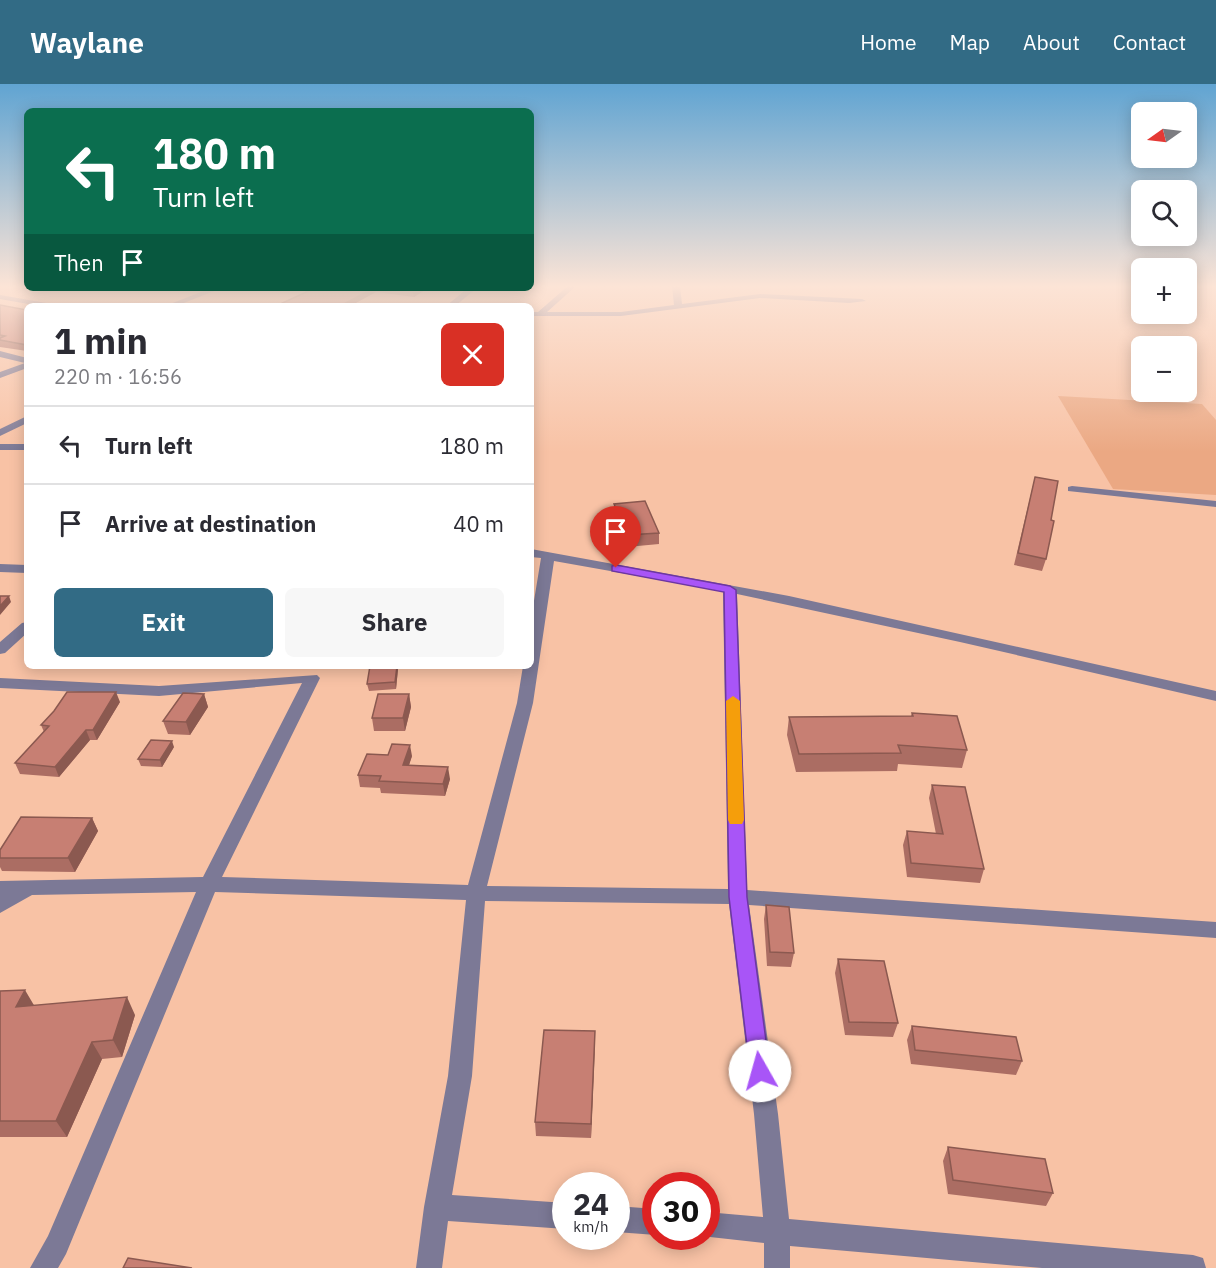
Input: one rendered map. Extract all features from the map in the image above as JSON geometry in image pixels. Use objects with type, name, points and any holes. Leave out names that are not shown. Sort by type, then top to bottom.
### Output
[{"type":"street","points":[[0,354],[24,362]]},
{"type":"street","points":[[0,375],[24,364]]},
{"type":"street","points":[[0,433],[24,421]]},
{"type":"street","points":[[0,447],[24,447]]},
{"type":"street","points":[[1072,489],[1216,504]]},
{"type":"street","points":[[534,554],[730,590],[967,639],[1216,696]]},
{"type":"street","points":[[534,645],[548,556]]},
{"type":"street","points":[[0,568],[24,569]]},
{"type":"street","points":[[730,590],[738,897],[766,1114],[777,1230],[777,1268]]},
{"type":"street","points":[[0,650],[24,629]]},
{"type":"street","points":[[429,1268],[437,1207],[460,1076],[476,893],[525,703],[530,669]]},
{"type":"street","points":[[0,683],[159,691],[315,672]]},
{"type":"street","points":[[43,1268],[57,1245],[209,884],[315,672]]},
{"type":"street","points":[[0,888],[209,884],[476,893],[738,897],[1216,930]]},
{"type":"street","points":[[0,905],[29,887]]},
{"type":"street","points":[[437,1207],[552,1215]]},
{"type":"street","points":[[720,1226],[1193,1268]]},
{"type":"shaded area","points":[[1058,396],[1131,400],[1131,402],[1202,404],[1216,420],[1216,495],[1113,489]]},
{"type":"building","points":[[7,341],[24,341],[24,344]]},
{"type":"building","points":[[1035,477],[1058,481],[1051,520],[1054,521],[1046,559],[1018,553]]},
{"type":"building","points":[[645,501],[659,533],[627,535],[614,504]]},
{"type":"building","points":[[0,596],[9,596],[0,606]]},
{"type":"building","points":[[370,669],[397,669],[395,682],[367,684]]},
{"type":"building","points":[[67,692],[116,692],[93,730],[86,730],[55,767],[15,763],[49,726],[41,725]]},
{"type":"building","points":[[183,693],[204,694],[186,722],[163,721]]},
{"type":"building","points":[[378,694],[409,694],[403,718],[372,718]]},
{"type":"building","points":[[912,713],[957,716],[967,750],[898,745],[901,753],[799,754],[789,717],[913,716]]},
{"type":"building","points":[[151,740],[172,741],[160,760],[138,759]]},
{"type":"building","points":[[392,744],[410,745],[403,765],[448,767],[443,784],[379,781],[381,776],[358,775],[367,754],[388,755]]},
{"type":"building","points":[[932,785],[965,787],[984,869],[911,863],[907,831],[943,834]]},
{"type":"building","points":[[21,817],[92,818],[68,858],[0,858],[0,850]]},
{"type":"building","points":[[766,905],[789,907],[794,953],[770,952]]},
{"type":"building","points":[[838,959],[884,961],[898,1023],[849,1022]]},
{"type":"building","points":[[25,990],[16,1007],[127,997],[113,1040],[92,1042],[56,1121],[0,1121],[0,991]]},
{"type":"building","points":[[912,1026],[1016,1037],[1022,1061],[915,1050]]},
{"type":"building","points":[[544,1030],[595,1031],[591,1124],[535,1122]]},
{"type":"building","points":[[948,1147],[1045,1159],[1053,1193],[953,1180]]},
{"type":"building","points":[[128,1258],[192,1268],[123,1268]]},
{"type":"slow traffic","points":[[733,701],[736,820]]},
{"type":"route","points":[[616,568],[730,590],[738,897],[760,1071]]}]
